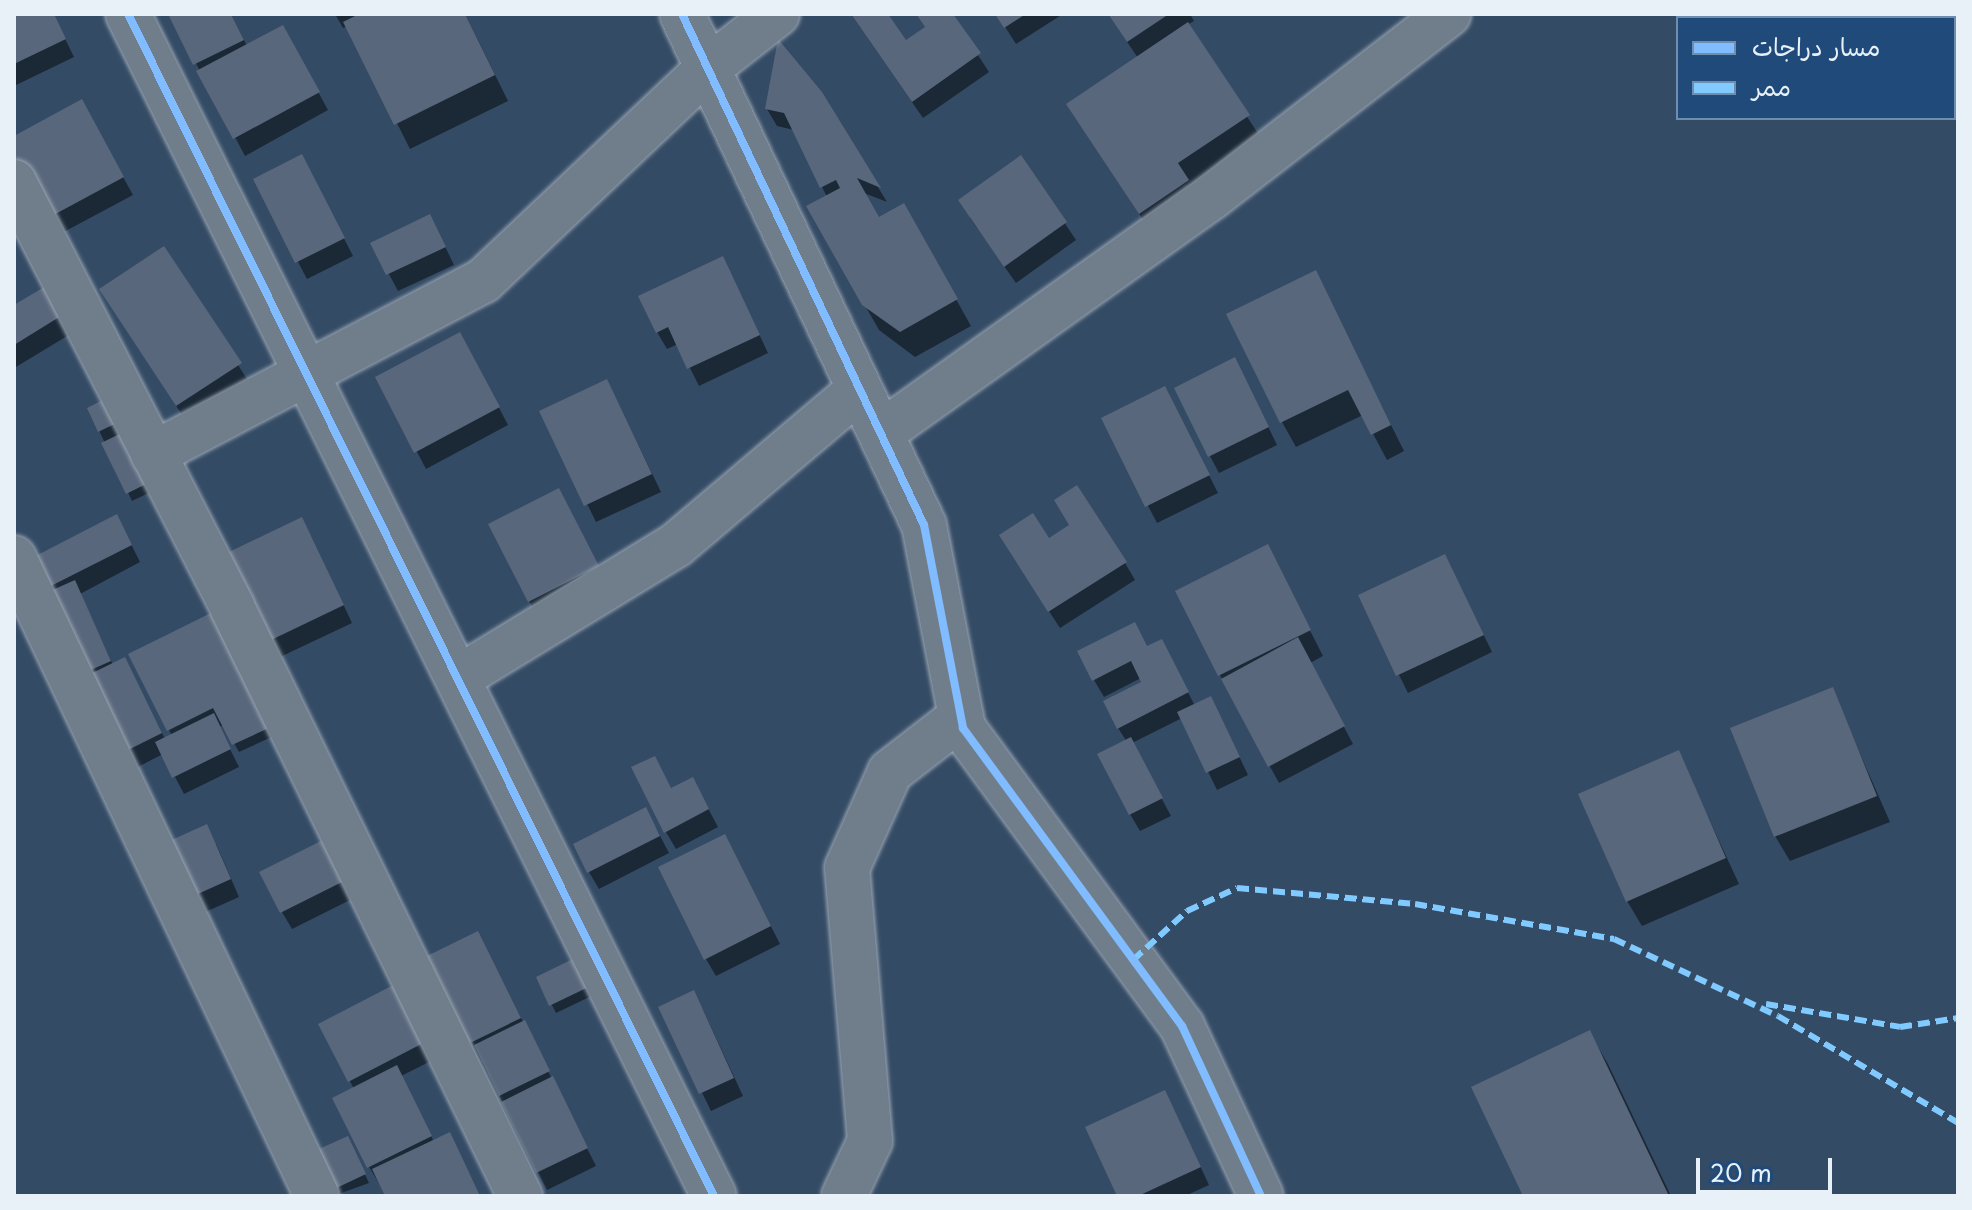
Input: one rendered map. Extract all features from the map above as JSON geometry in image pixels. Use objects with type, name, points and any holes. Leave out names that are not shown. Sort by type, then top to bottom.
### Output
[{"type":"street","points":[[128,14],[714,1196]]},
{"type":"street","points":[[682,14],[924,525],[963,728],[1182,1026],[1261,1196]]},
{"type":"street","points":[[153,454],[483,281],[708,68],[777,14]]},
{"type":"street","points":[[881,433],[1212,197],[1449,14]]},
{"type":"street","points":[[14,182],[153,454],[520,1196]]},
{"type":"street","points":[[458,678],[676,545],[859,390]]},
{"type":"street","points":[[14,558],[26,617],[317,1196]]},
{"type":"street","points":[[844,1196],[870,1141],[847,868],[890,772],[961,717]]},
{"type":"building","points":[[14,14],[54,14],[66,39],[14,64]]},
{"type":"building","points":[[168,14],[231,14],[244,40],[193,65]]},
{"type":"building","points":[[359,14],[465,14],[495,75],[394,125],[343,22]]},
{"type":"building","points":[[851,14],[888,14],[906,40],[925,27],[916,14],[953,14],[981,53],[912,102]]},
{"type":"building","points":[[995,14],[1026,14],[1004,28]]},
{"type":"building","points":[[1108,14],[1169,14],[1127,42]]},
{"type":"building","points":[[1188,22],[1250,115],[1178,163],[1189,180],[1139,214],[1066,104]]},
{"type":"building","points":[[283,25],[320,92],[233,139],[196,71]]},
{"type":"building","points":[[778,39],[822,92],[881,188],[857,178],[879,217],[904,203],[958,299],[900,332],[862,305],[806,206],[840,188],[836,180],[820,188],[784,113],[765,109]]},
{"type":"building","points":[[82,99],[124,177],[48,218],[14,154],[14,136]]},
{"type":"building","points":[[302,154],[345,238],[295,263],[253,179]]},
{"type":"building","points":[[1021,155],[1067,222],[1004,267],[958,200]]},
{"type":"building","points":[[430,214],[446,247],[386,275],[370,243]]},
{"type":"building","points":[[164,246],[242,363],[176,406],[99,289]]},
{"type":"building","points":[[723,256],[760,335],[687,369],[668,327],[656,333],[638,296]]},
{"type":"building","points":[[1316,270],[1391,425],[1371,435],[1348,390],[1280,423],[1226,314]]},
{"type":"building","points":[[51,283],[69,311],[14,345],[14,305]]},
{"type":"building","points":[[460,332],[500,407],[414,453],[375,377]]},
{"type":"building","points":[[1235,357],[1269,427],[1208,457],[1174,388]]},
{"type":"building","points":[[607,379],[652,474],[584,506],[539,411]]},
{"type":"building","points":[[1165,386],[1210,475],[1145,507],[1101,418]]},
{"type":"building","points":[[113,395],[125,419],[98,432],[87,408]]},
{"type":"building","points":[[130,429],[156,479],[126,494],[101,443]]},
{"type":"building","points":[[1077,485],[1127,562],[1048,612],[999,535],[1033,513],[1049,538],[1069,525],[1054,500]]},
{"type":"building","points":[[559,488],[599,566],[528,602],[488,524]]},
{"type":"building","points":[[117,514],[132,545],[35,594],[20,564]]},
{"type":"building","points":[[302,517],[344,605],[269,641],[227,553]]},
{"type":"building","points":[[1268,544],[1311,630],[1218,676],[1175,591]]},
{"type":"building","points":[[1445,554],[1484,635],[1396,676],[1358,595]]},
{"type":"building","points":[[75,580],[111,661],[84,673],[48,592]]},
{"type":"building","points":[[215,611],[273,726],[232,745],[213,708],[167,731],[128,654]]},
{"type":"building","points":[[1135,622],[1147,646],[1162,639],[1189,692],[1117,729],[1103,701],[1141,682],[1131,661],[1092,681],[1077,651]]},
{"type":"building","points":[[1298,637],[1345,726],[1268,767],[1221,679]]},
{"type":"building","points":[[125,657],[162,733],[118,755],[80,679]]},
{"type":"building","points":[[1833,687],[1877,796],[1774,837],[1730,728]]},
{"type":"building","points":[[1211,696],[1240,757],[1206,773],[1177,712]]},
{"type":"building","points":[[214,713],[231,749],[172,778],[155,742]]},
{"type":"building","points":[[1131,737],[1163,798],[1129,815],[1097,754]]},
{"type":"building","points":[[1679,750],[1726,858],[1626,902],[1578,794]]},
{"type":"building","points":[[655,756],[671,788],[693,777],[709,809],[664,833],[631,767]]},
{"type":"building","points":[[646,807],[660,836],[587,873],[573,844]]},
{"type":"building","points":[[207,824],[231,879],[189,898],[165,843]]},
{"type":"building","points":[[725,834],[771,926],[704,960],[658,867]]},
{"type":"building","points":[[329,837],[350,878],[280,913],[259,872]]},
{"type":"building","points":[[478,931],[521,1018],[470,1043],[427,956]]},
{"type":"building","points":[[587,952],[601,981],[549,1006],[536,977]]},
{"type":"building","points":[[403,980],[433,1038],[348,1082],[318,1024]]},
{"type":"building","points":[[694,990],[734,1078],[699,1094],[658,1007]]},
{"type":"building","points":[[525,1020],[550,1071],[499,1096],[474,1045]]},
{"type":"building","points":[[1590,1030],[1669,1196],[1523,1196],[1471,1087]]},
{"type":"building","points":[[397,1065],[432,1136],[367,1168],[332,1098]]},
{"type":"building","points":[[553,1076],[588,1148],[536,1173],[501,1102]]},
{"type":"building","points":[[1165,1090],[1201,1167],[1138,1196],[1117,1196],[1085,1127]]},
{"type":"building","points":[[450,1132],[480,1196],[385,1196],[372,1169]]},
{"type":"building","points":[[348,1136],[366,1174],[328,1192],[310,1153]]},
{"type":"marked path","points":[[1133,960],[1187,911],[1237,888],[1415,904],[1614,939],[1778,1016],[1958,1123]]},
{"type":"marked path","points":[[1766,1004],[1900,1027],[1958,1018]]},
{"type":"cycle path","points":[[128,14],[714,1196]]},
{"type":"cycle path","points":[[682,14],[924,525],[963,728],[1182,1026],[1261,1196]]}]
